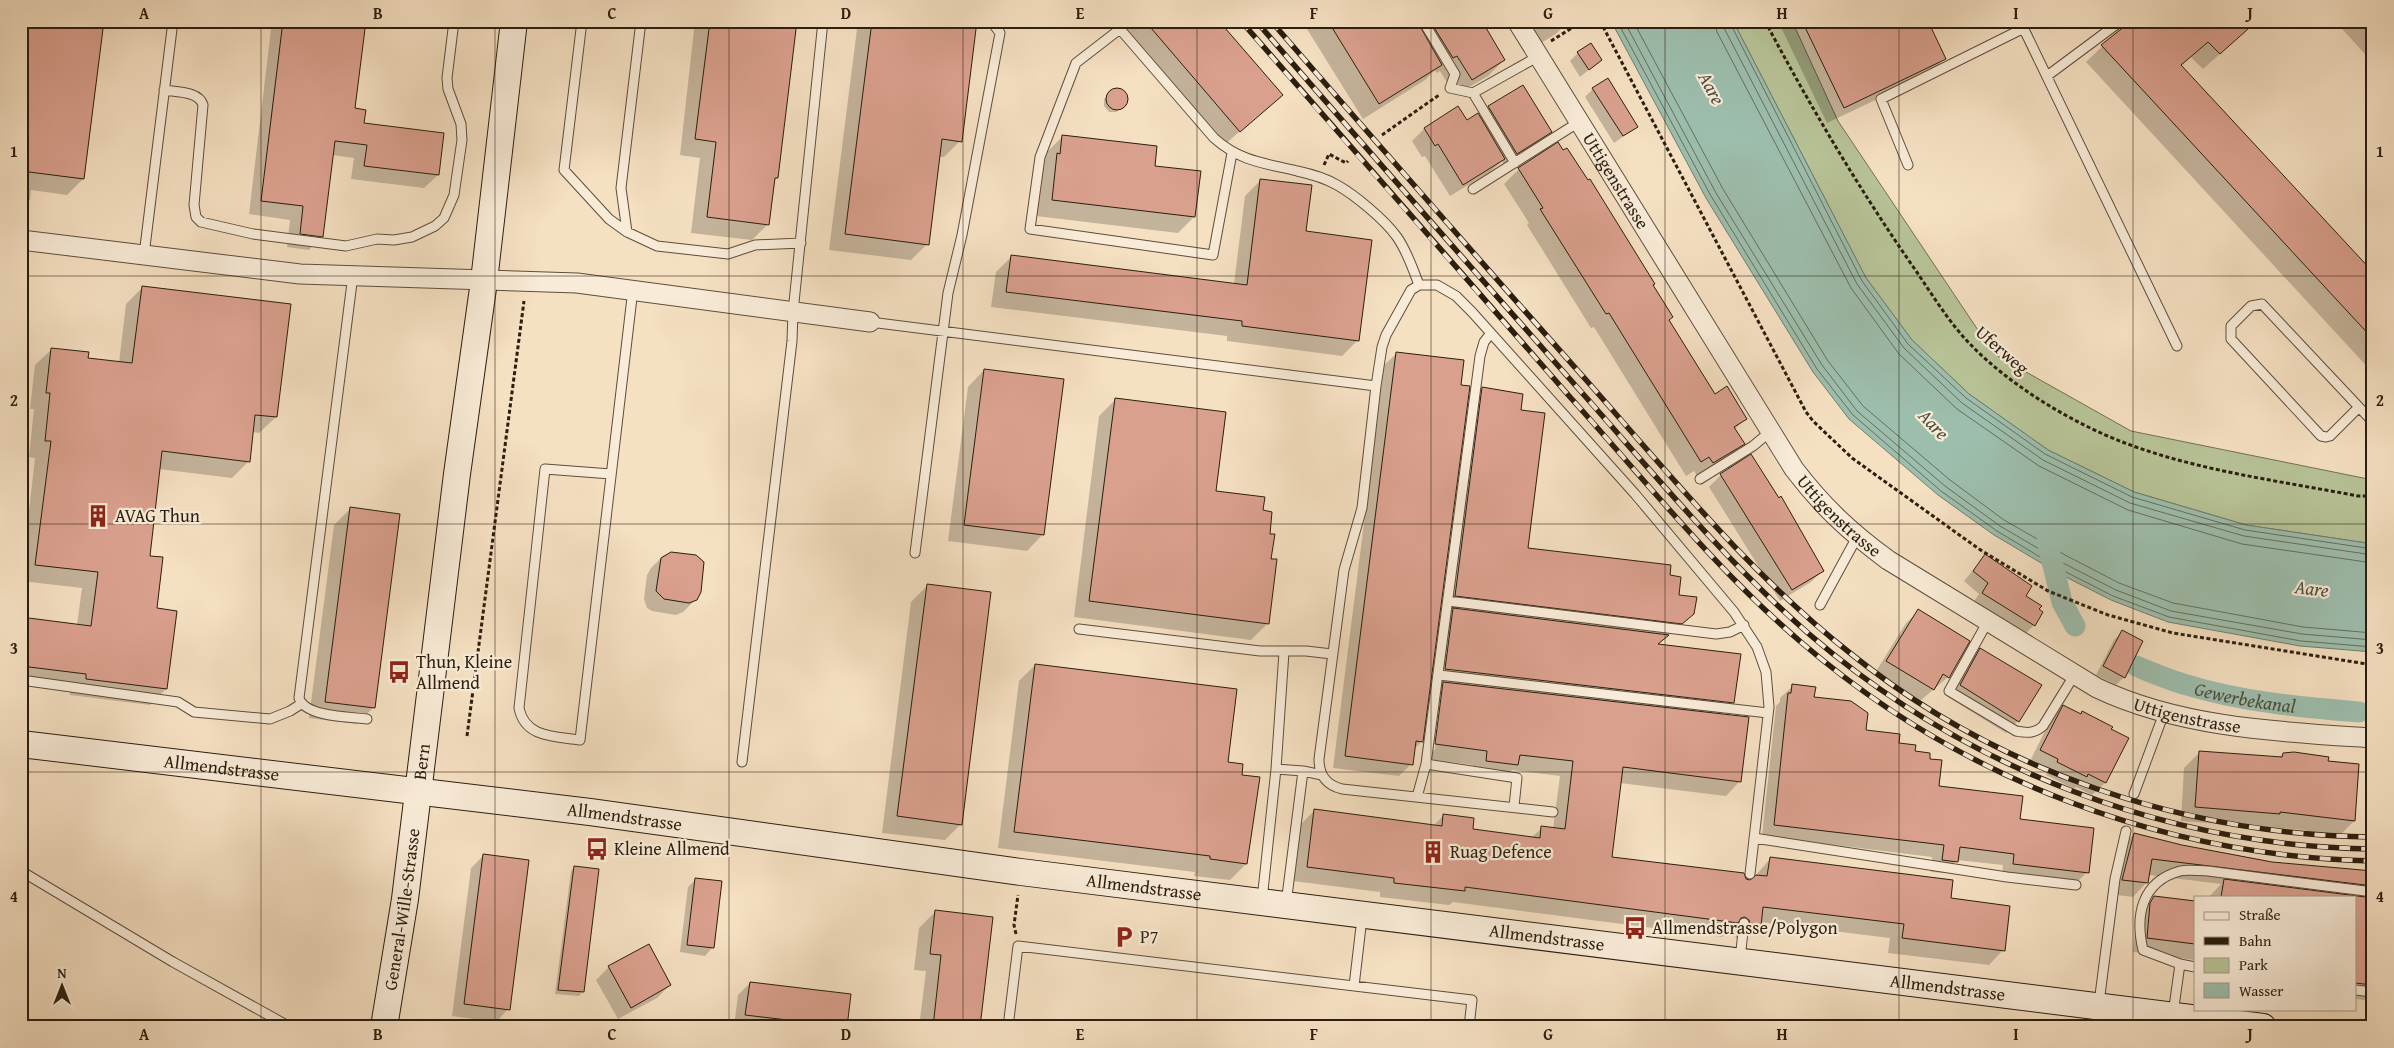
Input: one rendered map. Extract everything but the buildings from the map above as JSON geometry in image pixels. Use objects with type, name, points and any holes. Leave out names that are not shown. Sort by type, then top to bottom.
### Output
[{"type":"main road","name":"Bern","points":[[418,792],[457,474],[484,281],[514,21]]},
{"type":"main road","name":"Allmendstrasse","points":[[23,745],[652,820],[1021,872],[2263,1027]]},
{"type":"main road","name":"General-Wille-Strasse","points":[[384,1027],[403,914],[418,792]]},
{"type":"street","name":"Uttigenstrasse","points":[[1517,21],[1794,469],[1831,514],[1857,537],[1888,560],[2075,674],[2120,699],[2164,713],[2273,730],[2373,738]]},
{"type":"street","points":[[21,240],[300,274],[484,281],[527,280],[633,289],[870,322]]},
{"type":"lane","points":[[144,255],[173,21]]},
{"type":"lane","points":[[164,90],[197,96],[201,99],[203,105],[194,205],[196,217],[201,222],[253,234],[346,246],[377,239],[394,240],[412,237],[435,226],[444,218],[454,195],[462,130],[448,89],[447,78],[454,21]]},
{"type":"lane","points":[[582,21],[564,170],[610,219],[627,232],[656,246],[728,254],[755,245],[801,243]]},
{"type":"lane","points":[[627,232],[621,188],[642,21]]},
{"type":"lane","points":[[742,762],[792,341],[793,312],[824,21]]},
{"type":"lane","points":[[915,552],[948,293],[962,235],[1000,33],[991,21]]},
{"type":"lane","points":[[1113,21],[1214,138],[1232,153],[1251,162],[1319,176],[1337,185],[1352,196],[1397,236],[1406,252],[1419,285]]},
{"type":"lane","points":[[1423,21],[1455,74],[1450,88],[1473,93],[1539,56]]},
{"type":"lane","points":[[2047,76],[2120,21]]},
{"type":"lane","points":[[1908,165],[1881,100],[2022,25],[2176,346]]},
{"type":"lane","points":[[1120,29],[1076,63],[1040,157],[1030,229],[1213,255],[1232,153]]},
{"type":"lane","points":[[1473,93],[1515,162]]},
{"type":"lane","points":[[1472,190],[1579,122]]},
{"type":"lane","points":[[301,704],[300,692],[353,275]]},
{"type":"lane","points":[[1322,776],[1319,759],[1332,654],[1344,570],[1362,508],[1380,358],[1386,335],[1411,290],[1419,285],[1428,284],[1446,289],[1472,312],[1635,494],[1744,625],[1757,647],[1766,672],[1768,714],[1750,874]]},
{"type":"lane","points":[[611,474],[545,469],[518,708],[521,720],[529,729],[539,733],[580,740],[633,289]]},
{"type":"lane","points":[[2359,407],[2330,436],[2321,436],[2231,339],[2231,326],[2252,306],[2262,304],[2359,407],[2373,422]]},
{"type":"lane","points":[[870,322],[1376,386]]},
{"type":"lane","points":[[1417,797],[1426,764],[1439,675],[1480,356],[1484,342],[1490,333]]},
{"type":"lane","points":[[1700,479],[1753,446],[1771,431]]},
{"type":"lane","points":[[1820,605],[1857,537]]},
{"type":"lane","points":[[1448,601],[1716,634],[1730,632],[1744,625]]},
{"type":"lane","points":[[1988,621],[1949,691],[2016,731],[2028,734],[2037,731],[2043,726],[2075,674]]},
{"type":"lane","points":[[1079,629],[1254,651],[1332,654]]},
{"type":"lane","points":[[1274,904],[1276,769],[1284,652]]},
{"type":"lane","points":[[1439,675],[1768,714]]},
{"type":"lane","points":[[21,680],[178,702],[194,712],[270,719],[290,711],[301,704]]},
{"type":"lane","points":[[301,704],[316,712],[367,719]]},
{"type":"lane","points":[[2134,794],[2164,713]]},
{"type":"lane","points":[[1426,764],[1517,778],[1514,806]]},
{"type":"lane","points":[[1276,769],[1303,771],[1322,776],[1334,787],[1342,789],[1514,806],[1553,812]]},
{"type":"lane","points":[[1274,904],[1303,771]]},
{"type":"lane","points":[[2099,1006],[2115,880],[2126,831]]},
{"type":"lane","points":[[1754,838],[2007,877],[2076,885]]},
{"type":"lane","points":[[21,871],[173,962],[290,1027]]},
{"type":"lane","points":[[2194,967],[2180,964],[2143,950],[2139,931],[2141,905],[2152,889],[2165,878],[2181,871],[2208,871],[2373,892]]},
{"type":"lane","points":[[1354,986],[1363,915]]},
{"type":"lane","points":[[1740,962],[1744,924]]},
{"type":"lane","points":[[1008,1027],[1018,946],[1472,1000],[1469,1027]]},
{"type":"lane","points":[[2172,1016],[2180,964]]},
{"type":"lane","points":[[2356,990],[2373,992]]},
{"type":"path","points":[[1553,40],[1583,21]]},
{"type":"path","points":[[1600,21],[1813,421],[1852,458],[1980,549],[2048,591],[2078,605],[2173,633],[2373,665]]},
{"type":"path","name":"Uferweg","points":[[1765,21],[1834,144],[1896,243],[1946,314],[1971,345],[2002,373],[2042,400],[2124,443],[2166,457],[2217,469],[2358,496],[2373,496]]},
{"type":"path","points":[[1382,135],[1450,88]]},
{"type":"path","points":[[1319,176],[1329,154],[1346,163],[1348,161]]},
{"type":"path","points":[[467,736],[520,321],[527,280]]},
{"type":"path","points":[[1018,946],[1014,925],[1021,872]]},
{"type":"green space","points":[[1733,21],[1792,21],[1838,121],[1994,354],[2131,431],[2373,480],[2373,544],[2246,525],[2134,492],[2048,450],[1969,394],[1912,340],[1866,278]]},
{"type":"water","name":"Aare","points":[[1611,21],[1733,21],[1866,278],[1912,340],[1969,394],[2048,450],[2134,492],[2246,525],[2373,544],[2373,652],[2300,646],[2168,622],[2111,600],[2058,573],[1994,535],[1938,495],[1849,419],[1813,372],[1706,198]]},
{"type":"waterway","name":"Gewerbekanal","points":[[2047,541],[2062,602],[2075,626]]},
{"type":"waterway","name":"Gewerbekanal","points":[[2136,666],[2180,683],[2229,696],[2294,706],[2359,712]]},
{"type":"railway","points":[[1241,21],[1711,555],[1770,615],[1802,643],[1864,691],[1929,734],[1997,771],[2068,801],[2142,826],[2217,844],[2294,856],[2373,861]]},
{"type":"railway","points":[[1256,21],[1660,482],[1718,545],[1747,576],[1809,634],[1870,682],[1934,724],[2002,761],[2072,791],[2145,815],[2220,833],[2296,844],[2373,849]]},
{"type":"railway","points":[[1271,21],[1712,523],[1779,591],[1850,653],[1907,695],[1967,731],[2030,763],[2096,788],[2163,809],[2232,824],[2303,833],[2373,837]]},
{"type":"place","name":"AVAG Thun","points":[[98,516]]},
{"type":"place","name":"Thun, Kleine Allmend","points":[[399,672]]},
{"type":"place","name":"Kleine Allmend","points":[[597,849]]},
{"type":"place","name":"Ruag Defence","points":[[1433,852]]},
{"type":"place","name":"Allmendstrasse/Polygon","points":[[1635,928]]},
{"type":"place","name":"P7","points":[[1124,937]]}]
